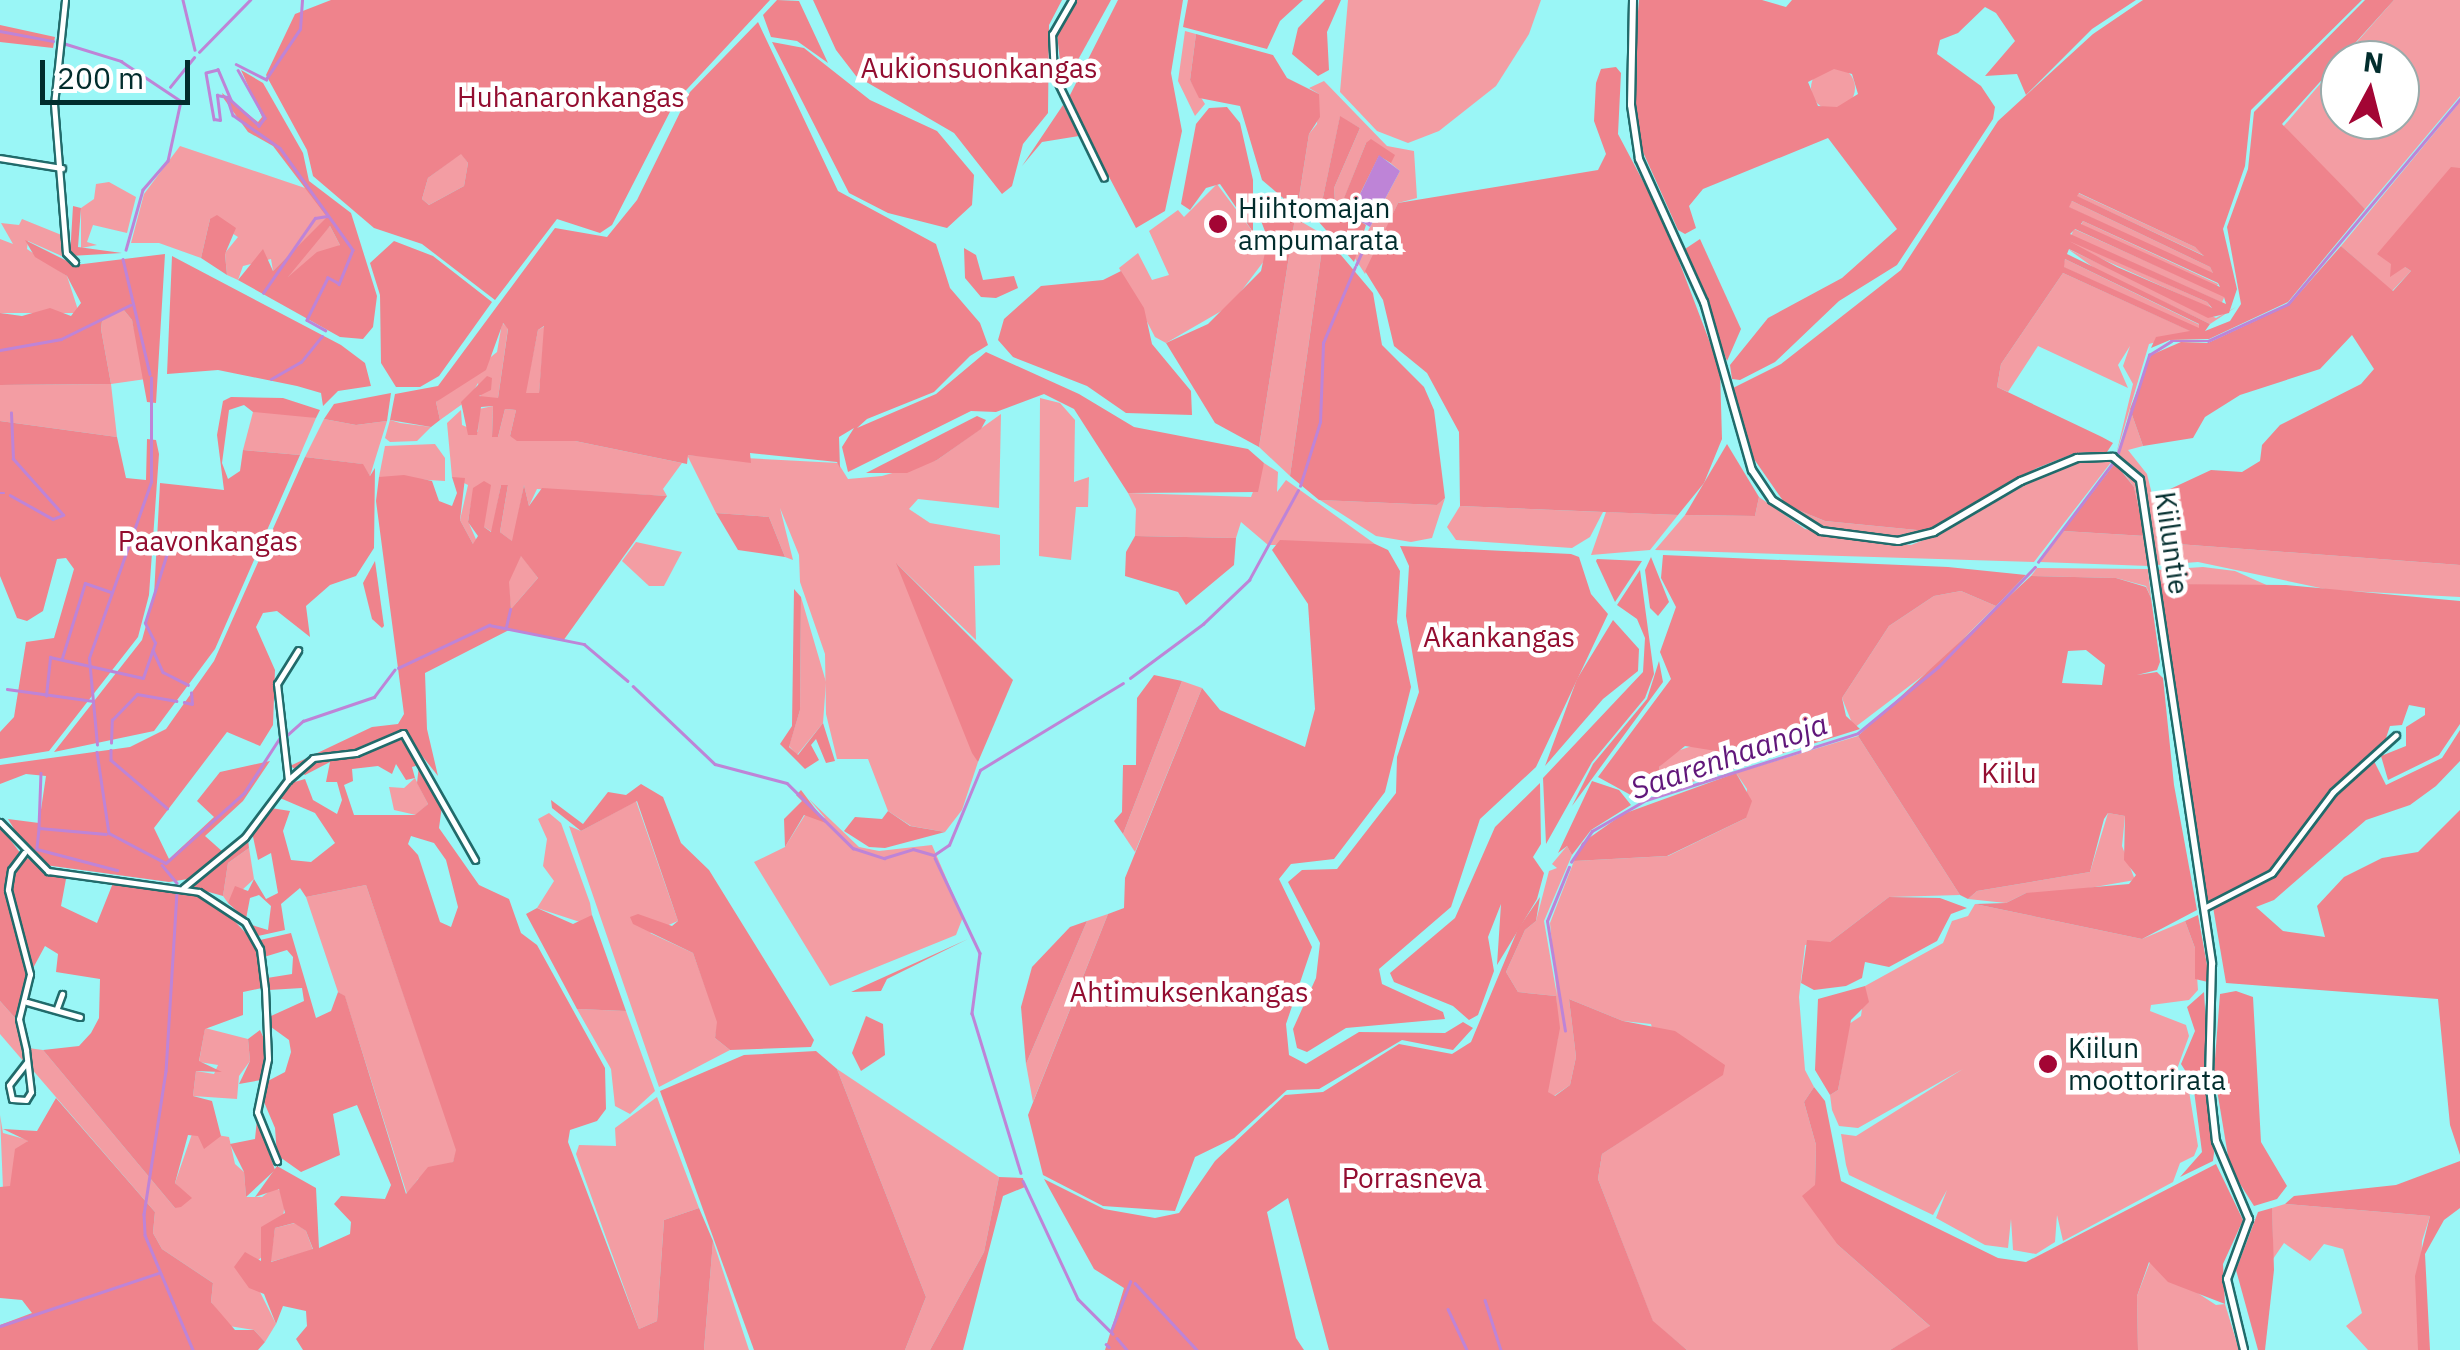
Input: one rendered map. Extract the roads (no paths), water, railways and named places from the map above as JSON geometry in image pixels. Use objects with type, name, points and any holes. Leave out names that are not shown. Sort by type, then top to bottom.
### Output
[{"type":"street","points":[[65,0],[54,91],[66,252],[75,262]]},
{"type":"street","points":[[1072,0],[1052,34],[1054,75],[1104,178]]},
{"type":"street","name":"Kiiluntie","points":[[1633,0],[1631,106],[1639,159],[1704,302],[1744,450],[1772,500],[1821,530],[1906,541],[2076,458],[2114,457],[2140,480],[2204,908],[2214,995],[2210,1078],[2216,1140],[2249,1219],[2228,1270],[2244,1350]]},
{"type":"street","points":[[0,158],[62,168]]},
{"type":"street","points":[[288,780],[278,684],[298,650]]},
{"type":"street","points":[[183,888],[245,837],[288,780],[313,758],[356,754],[403,733],[474,860]]},
{"type":"street","points":[[2204,908],[2272,873],[2333,792],[2396,735]]},
{"type":"street","points":[[0,822],[24,853],[56,874],[183,888],[229,907],[260,949],[268,1059],[256,1106],[277,1161]]},
{"type":"street","points":[[24,853],[11,870],[8,890],[30,974],[27,1002],[19,1020],[26,1062],[29,1098],[12,1099],[8,1085],[26,1062]]},
{"type":"street","points":[[57,1008],[62,994]]},
{"type":"street","points":[[27,1002],[80,1017]]},
{"type":"waterway","points":[[183,0],[195,50]]},
{"type":"waterway","points":[[199,52],[250,0]]},
{"type":"waterway","points":[[236,64],[266,79],[300,29],[302,0]]},
{"type":"waterway","points":[[0,31],[53,41]]},
{"type":"waterway","points":[[63,43],[121,61],[181,101],[168,161],[143,190],[126,250]]},
{"type":"waterway","points":[[170,87],[194,57]]},
{"type":"waterway","points":[[238,70],[265,118],[259,126],[231,101],[218,70],[206,73],[214,119],[220,120],[217,95],[227,97],[233,115],[280,148],[353,250],[339,284],[328,278],[307,320],[325,330]]},
{"type":"waterway","name":"Saarenhaanoja","points":[[2118,453],[2149,355],[2171,341],[2208,341],[2288,304],[2460,99]]},
{"type":"waterway","points":[[263,293],[315,218],[327,216]]},
{"type":"waterway","points":[[1356,265],[1369,236]]},
{"type":"waterway","points":[[123,259],[150,374]]},
{"type":"waterway","points":[[1300,486],[1320,422],[1323,343],[1355,267]]},
{"type":"waterway","points":[[0,350],[61,339],[130,305]]},
{"type":"waterway","points":[[271,379],[301,362],[322,336]]},
{"type":"waterway","points":[[97,745],[89,658],[151,482],[151,378]]},
{"type":"waterway","points":[[10,495],[53,519],[63,515],[13,459],[11,413]]},
{"type":"waterway","name":"Saarenhaanoja","points":[[2038,562],[2114,461]]},
{"type":"waterway","points":[[1130,678],[1203,624],[1249,580],[1298,490]]},
{"type":"waterway","points":[[46,696],[50,657],[143,678],[155,643],[145,623],[169,547],[133,532]]},
{"type":"waterway","name":"Saarenhaanoja","points":[[1571,862],[1592,831],[1646,800],[1858,733],[1938,667],[2035,567]]},
{"type":"waterway","points":[[62,658],[85,583],[111,592]]},
{"type":"waterway","points":[[506,627],[510,609]]},
{"type":"waterway","points":[[398,668],[489,625],[584,644],[628,681]]},
{"type":"waterway","points":[[153,650],[163,672],[188,685]]},
{"type":"waterway","points":[[285,737],[303,721],[374,697],[394,670]]},
{"type":"waterway","points":[[633,686],[715,764],[787,783],[853,848],[884,858],[913,849],[934,855],[949,845],[980,770],[1123,683]]},
{"type":"waterway","points":[[7,689],[93,701]]},
{"type":"waterway","points":[[184,702],[192,704],[191,693]]},
{"type":"waterway","points":[[111,743],[112,720],[137,694],[176,701]]},
{"type":"waterway","points":[[97,752],[109,833],[166,863],[244,793],[279,739]]},
{"type":"waterway","points":[[111,750],[111,760],[167,808]]},
{"type":"waterway","points":[[41,773],[39,828],[106,834]]},
{"type":"waterway","points":[[39,829],[37,849],[117,870]]},
{"type":"waterway","points":[[935,858],[980,953],[972,1013],[1021,1173]]},
{"type":"waterway","points":[[162,865],[177,883]]},
{"type":"waterway","name":"Saarenhaanoja","points":[[1565,1031],[1547,921],[1569,867]]},
{"type":"waterway","points":[[177,892],[166,1071],[144,1214],[145,1235],[193,1350]]},
{"type":"waterway","points":[[1023,1181],[1078,1299],[1113,1334]]},
{"type":"waterway","points":[[0,1326],[158,1273]]},
{"type":"waterway","points":[[1111,1331],[1130,1282]]},
{"type":"waterway","points":[[1135,1283],[1197,1350]]},
{"type":"waterway","points":[[1485,1300],[1501,1350]]},
{"type":"waterway","points":[[1448,1309],[1467,1350]]},
{"type":"waterway","points":[[1117,1338],[1127,1350]]},
{"type":"waterway","points":[[1106,1344],[1109,1347]]},
{"type":"place","name":"Hiihtomajan ampumarata","points":[[1218,224]]},
{"type":"place","name":"Kiilun moottorirata","points":[[2048,1064]]},
{"type":"park label","name":"Aukionsuonkangas","points":[[979,68]]},
{"type":"park label","name":"Huhanaronkangas","points":[[571,97]]},
{"type":"park label","name":"Paavonkangas","points":[[208,541]]},
{"type":"park label","name":"Akankangas","points":[[1499,637]]},
{"type":"park label","name":"Kiilu","points":[[2009,773]]},
{"type":"park label","name":"Ahtimuksenkangas","points":[[1189,992]]},
{"type":"park label","name":"Porrasneva","points":[[1412,1178]]}]
